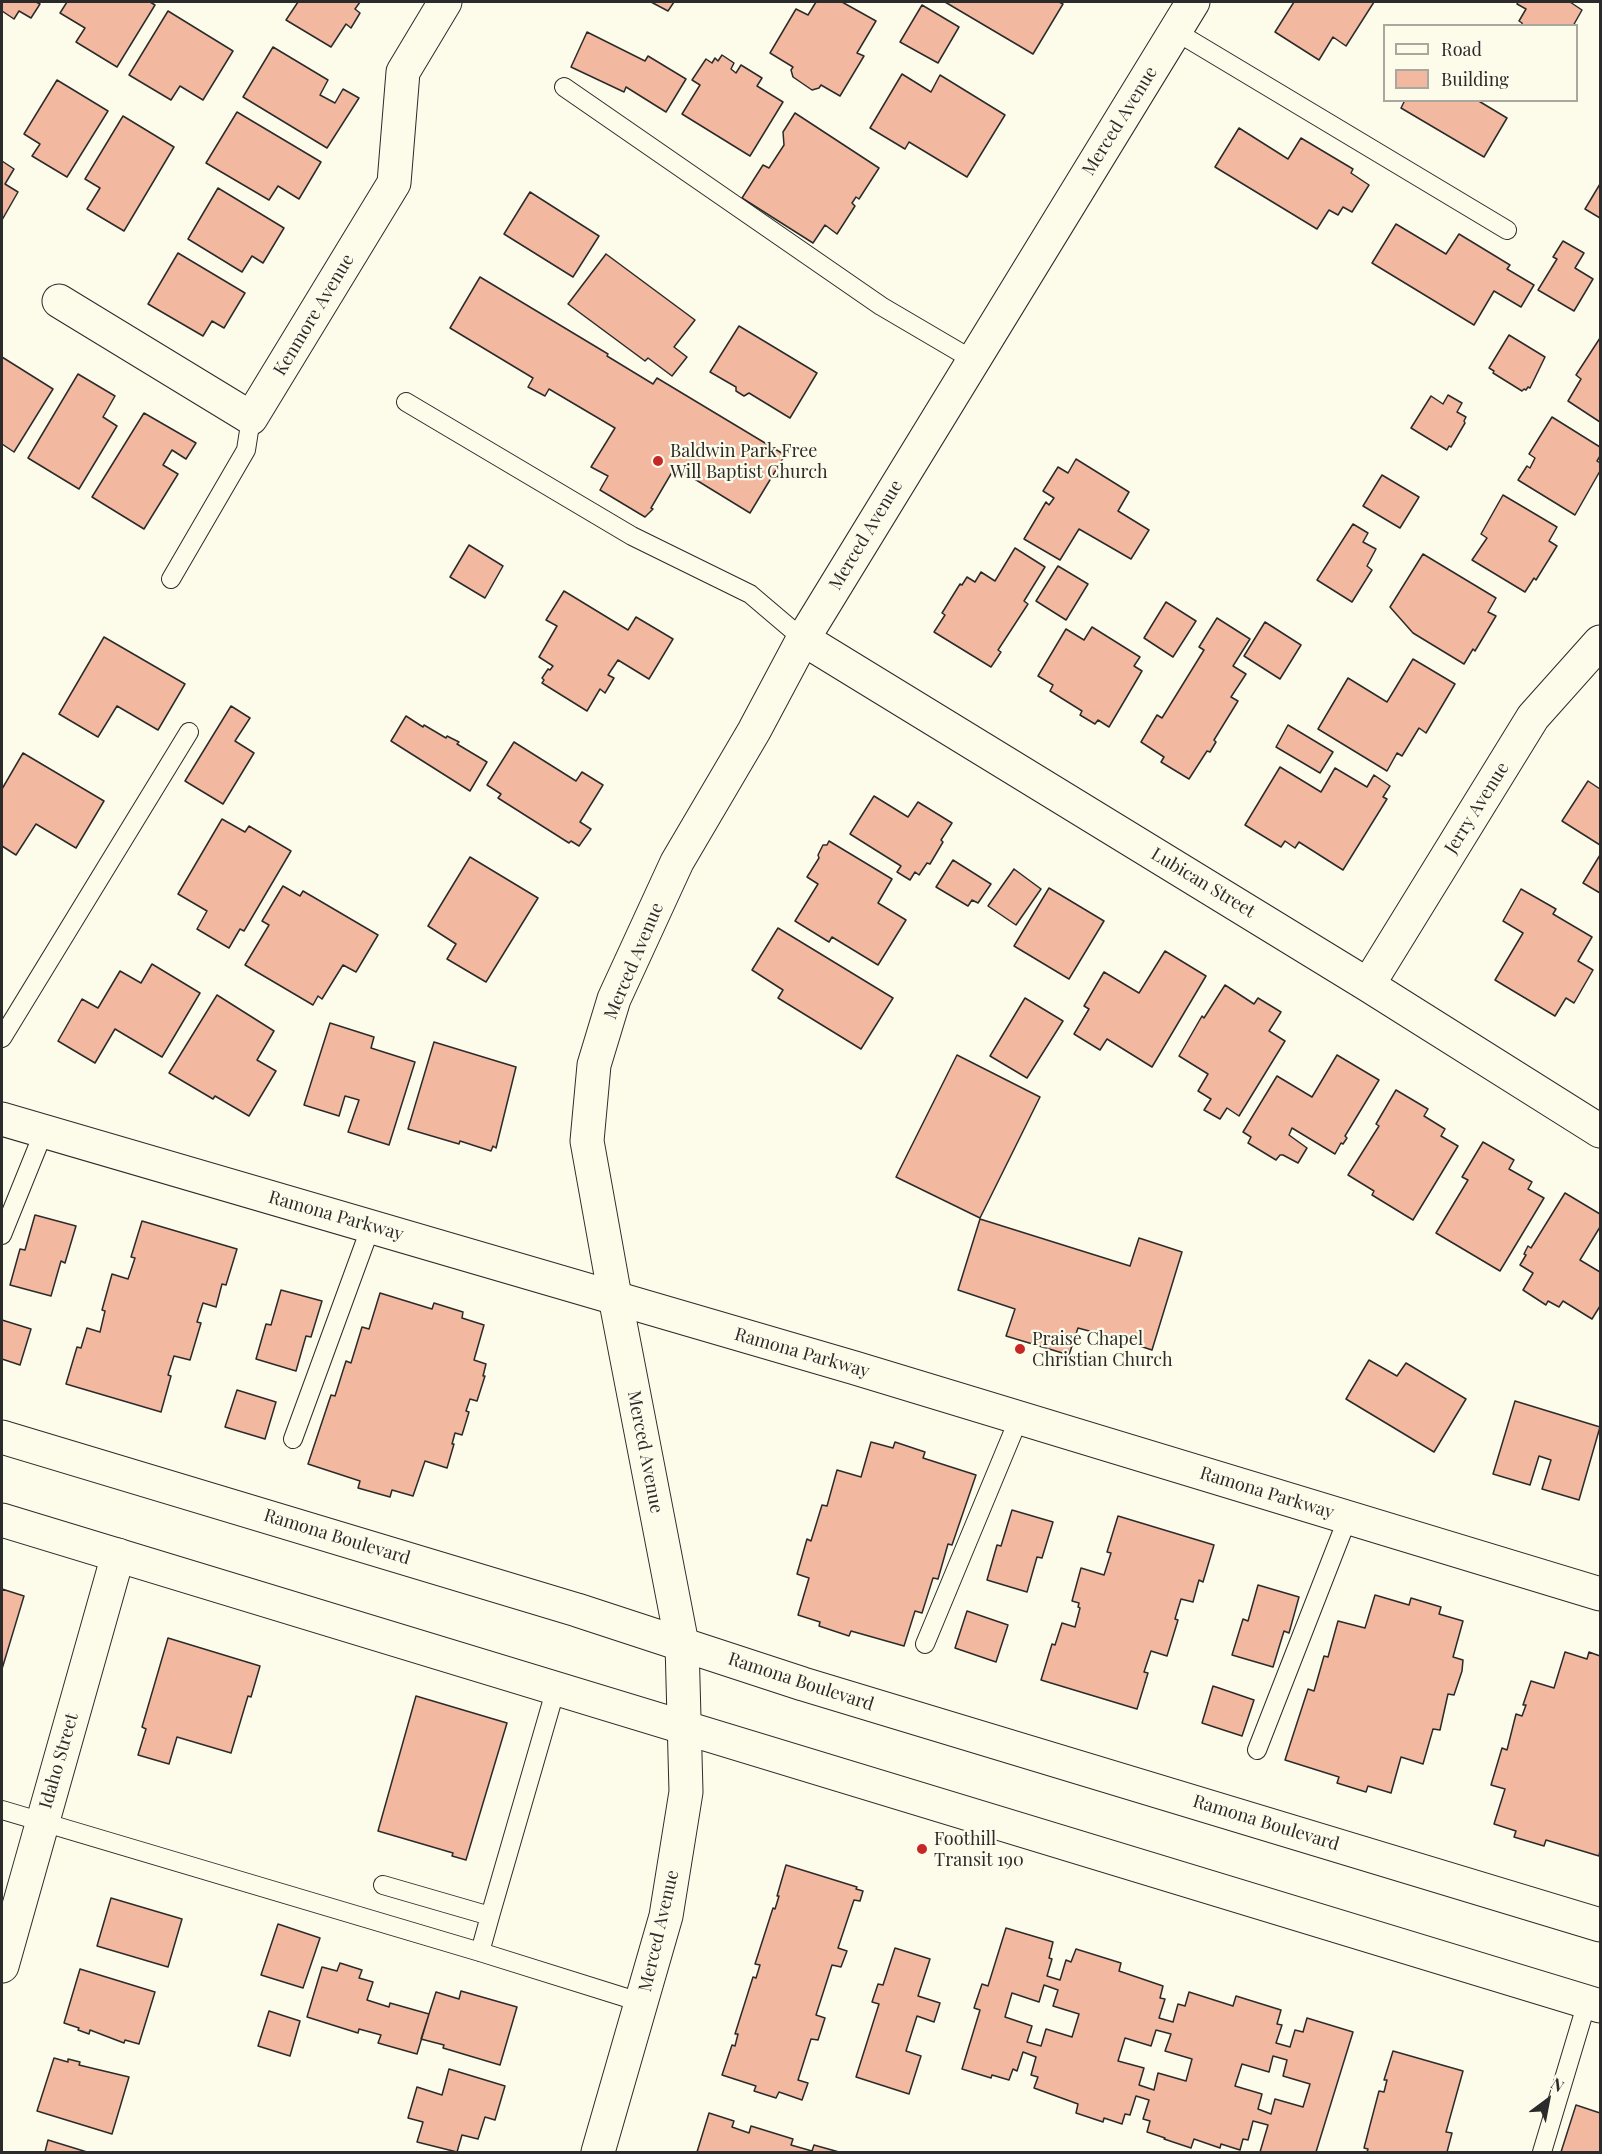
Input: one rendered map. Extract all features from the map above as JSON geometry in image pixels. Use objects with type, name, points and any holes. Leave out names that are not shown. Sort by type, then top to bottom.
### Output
[{"type":"street","name":"Kenmore Avenue","points":[[251,418],[394,183],[403,72],[445,2]]},
{"type":"street","name":"Merced Avenue","points":[[598,2152],[643,2003],[666,1916],[686,1792],[682,1644],[587,1141],[594,1065],[614,999],[677,862],[754,731],[803,639],[1193,2]]},
{"type":"street","points":[[58,301],[251,418]]},
{"type":"street","name":"Lubican Street","points":[[803,639],[1368,985],[1600,1131]]},
{"type":"street","name":"Jerry Avenue","points":[[1368,985],[1533,717],[1600,642]]},
{"type":"street","name":"Ramona Parkway","points":[[2,1119],[615,1297],[1600,1594]]},
{"type":"street","name":"Ramona Boulevard","points":[[2,1437],[577,1610],[803,1684],[1600,1925]]},
{"type":"street","points":[[2,1520],[1594,2004]]},
{"type":"street","name":"Idaho Street","points":[[2,1966],[117,1555]]},
{"type":"lane","points":[[1175,31],[1507,230]]},
{"type":"lane","points":[[564,87],[881,306],[973,360]]},
{"type":"lane","points":[[406,402],[632,536],[750,594],[803,639]]},
{"type":"lane","points":[[171,579],[246,450],[251,418]]},
{"type":"lane","points":[[2,1038],[189,732]]},
{"type":"lane","points":[[2,1235],[44,1131]]},
{"type":"lane","points":[[293,1439],[371,1226]]},
{"type":"lane","points":[[925,1644],[1019,1418]]},
{"type":"lane","points":[[1257,1750],[1348,1517]]},
{"type":"lane","points":[[480,1952],[556,1688]]},
{"type":"lane","points":[[2,1810],[480,1952],[643,2003]]},
{"type":"lane","points":[[383,1885],[490,1916]]},
{"type":"lane","points":[[1542,2152],[1594,2004]]},
{"type":"building","points":[[2,2],[40,4],[31,18],[19,11],[14,19],[2,11]]},
{"type":"building","points":[[67,2],[150,2],[155,5],[117,67],[76,42],[85,28],[60,13]]},
{"type":"building","points":[[298,2],[360,2],[355,9],[360,13],[351,28],[346,24],[331,47],[286,20]]},
{"type":"building","points":[[651,2],[674,2],[668,11]]},
{"type":"building","points":[[816,2],[842,2],[876,21],[857,53],[864,56],[840,96],[821,85],[812,90],[793,77],[791,70],[793,67],[770,53],[796,9],[808,15]]},
{"type":"building","points":[[945,2],[1059,2],[1063,4],[1033,54]]},
{"type":"building","points":[[1294,2],[1374,2],[1346,46],[1333,37],[1319,60],[1275,32]]},
{"type":"building","points":[[1518,2],[1570,2],[1582,10],[1574,24],[1522,24],[1519,21],[1526,9],[1517,4]]},
{"type":"building","points":[[922,5],[959,27],[938,63],[900,42]]},
{"type":"building","points":[[168,11],[233,51],[203,100],[180,86],[171,100],[129,75]]},
{"type":"building","points":[[587,32],[645,61],[648,56],[686,79],[666,112],[626,87],[624,92],[571,67]]},
{"type":"building","points":[[273,47],[328,80],[320,95],[335,103],[343,89],[359,98],[327,148],[243,97]]},
{"type":"building","points":[[722,55],[734,63],[731,69],[736,73],[741,65],[762,78],[757,86],[783,102],[750,156],[682,114],[700,85],[692,80],[706,59],[712,63],[715,58],[718,61]]},
{"type":"building","points":[[902,74],[931,92],[940,75],[1005,115],[967,177],[909,142],[905,149],[870,128]]},
{"type":"building","points":[[57,80],[108,111],[67,177],[32,156],[40,144],[24,134]]},
{"type":"building","points":[[1404,102],[1480,102],[1507,118],[1484,157],[1401,108]]},
{"type":"building","points":[[237,112],[321,162],[299,199],[278,186],[269,200],[206,163]]},
{"type":"building","points":[[795,113],[879,168],[859,199],[856,197],[852,203],[855,206],[837,234],[825,225],[813,243],[742,198],[763,165],[769,168],[784,145],[783,132]]},
{"type":"building","points":[[123,116],[174,147],[124,231],[87,209],[100,188],[85,179]]},
{"type":"building","points":[[1239,128],[1288,159],[1301,138],[1353,169],[1351,173],[1369,185],[1352,212],[1343,207],[1338,215],[1329,210],[1317,229],[1215,167]]},
{"type":"building","points":[[2,161],[14,169],[5,184],[18,192],[2,220]]},
{"type":"building","points":[[1600,184],[1600,218],[1585,209]]},
{"type":"building","points":[[218,188],[284,228],[263,263],[252,256],[242,272],[188,239]]},
{"type":"building","points":[[530,192],[599,236],[573,277],[504,234]]},
{"type":"building","points":[[1396,224],[1446,254],[1459,234],[1510,265],[1507,269],[1534,285],[1521,307],[1494,291],[1474,325],[1372,263]]},
{"type":"building","points":[[1563,241],[1584,253],[1575,268],[1593,279],[1574,311],[1538,290],[1557,259],[1553,257]]},
{"type":"building","points":[[178,253],[245,293],[224,328],[212,321],[203,336],[148,304]]},
{"type":"building","points":[[606,254],[695,320],[674,347],[687,357],[672,376],[648,358],[645,361],[568,304]]},
{"type":"building","points":[[480,277],[608,354],[607,356],[653,384],[657,378],[785,455],[750,513],[675,467],[651,508],[653,509],[645,517],[600,490],[608,476],[591,467],[615,428],[549,389],[545,396],[528,387],[533,378],[450,328]]},
{"type":"building","points":[[739,326],[817,373],[790,418],[749,393],[744,396],[736,391],[736,387],[710,372]]},
{"type":"building","points":[[1509,335],[1545,357],[1530,388],[1526,390],[1522,391],[1493,373],[1494,371],[1489,368]]},
{"type":"building","points":[[1600,338],[1600,422],[1568,401],[1581,379],[1576,375]]},
{"type":"building","points":[[2,357],[53,389],[14,452],[2,444]]},
{"type":"building","points":[[78,374],[115,396],[103,417],[117,426],[79,489],[28,458]]},
{"type":"building","points":[[1448,395],[1462,403],[1457,412],[1466,417],[1465,423],[1447,450],[1411,428],[1431,396],[1443,404]]},
{"type":"building","points":[[144,413],[196,443],[186,459],[172,450],[163,465],[178,474],[144,529],[92,497]]},
{"type":"building","points":[[1552,417],[1600,447],[1600,456],[1597,461],[1600,463],[1600,471],[1575,515],[1518,480],[1527,466],[1530,468],[1535,458],[1529,454]]},
{"type":"building","points":[[1076,459],[1129,492],[1118,511],[1149,530],[1131,559],[1079,529],[1060,560],[1024,539],[1046,502],[1049,505],[1054,498],[1043,491],[1058,467],[1068,473]]},
{"type":"building","points":[[1382,475],[1419,497],[1400,528],[1363,506]]},
{"type":"building","points":[[1503,495],[1557,527],[1549,541],[1557,546],[1536,580],[1534,578],[1525,592],[1472,560],[1487,538],[1481,534]]},
{"type":"building","points":[[1353,524],[1368,533],[1363,542],[1376,549],[1367,566],[1372,570],[1352,602],[1317,580]]},
{"type":"building","points":[[469,545],[503,566],[485,598],[450,577]]},
{"type":"building","points":[[1015,548],[1045,567],[1024,601],[1028,604],[998,650],[1001,652],[991,667],[934,632],[945,615],[942,613],[960,584],[962,585],[967,577],[975,582],[981,572],[995,581]]},
{"type":"building","points":[[1423,554],[1496,598],[1488,612],[1496,616],[1475,651],[1473,649],[1464,664],[1413,633],[1390,607]]},
{"type":"building","points":[[1058,566],[1088,584],[1066,620],[1036,601]]},
{"type":"building","points":[[564,591],[628,630],[636,617],[673,639],[649,679],[618,660],[608,675],[614,678],[605,693],[600,689],[587,711],[542,683],[544,680],[542,678],[553,666],[539,657],[557,626],[546,620]]},
{"type":"building","points":[[1166,602],[1196,621],[1173,657],[1144,638]]},
{"type":"building","points":[[1217,618],[1250,639],[1233,666],[1246,674],[1231,697],[1238,701],[1214,740],[1216,742],[1210,752],[1207,751],[1189,779],[1161,762],[1164,757],[1141,742],[1157,715],[1162,718],[1204,650],[1199,647]]},
{"type":"building","points":[[1265,622],[1301,645],[1280,679],[1244,656]]},
{"type":"building","points":[[1092,627],[1140,657],[1134,666],[1142,671],[1109,727],[1098,720],[1095,724],[1080,715],[1082,711],[1050,691],[1053,685],[1038,676],[1066,629],[1084,640]]},
{"type":"building","points":[[104,637],[185,684],[158,730],[117,706],[98,737],[59,714]]},
{"type":"building","points":[[1413,659],[1455,684],[1426,733],[1419,728],[1402,756],[1397,753],[1387,771],[1318,729],[1348,678],[1387,702]]},
{"type":"building","points":[[231,706],[250,718],[235,741],[254,753],[223,804],[185,781]]},
{"type":"building","points":[[406,716],[423,727],[424,725],[446,738],[447,736],[459,742],[457,744],[487,762],[470,791],[391,741]]},
{"type":"building","points":[[1288,725],[1333,752],[1320,773],[1276,747]]},
{"type":"building","points":[[514,742],[576,781],[582,772],[603,785],[580,822],[591,829],[579,846],[571,841],[569,843],[498,798],[501,794],[487,785]]},
{"type":"building","points":[[23,753],[104,801],[76,848],[36,824],[16,855],[2,846],[2,789]]},
{"type":"building","points":[[1280,767],[1321,792],[1335,768],[1367,787],[1374,775],[1390,786],[1383,797],[1387,799],[1343,870],[1299,842],[1295,848],[1285,841],[1281,847],[1245,825]]},
{"type":"building","points":[[1588,781],[1600,789],[1600,845],[1562,821]]},
{"type":"building","points":[[874,796],[908,817],[918,802],[952,823],[930,864],[927,863],[919,875],[915,872],[910,880],[897,872],[901,866],[850,834]]},
{"type":"building","points":[[222,819],[245,832],[249,826],[291,851],[244,931],[240,929],[229,948],[197,929],[207,911],[178,894]]},
{"type":"building","points":[[829,841],[892,879],[878,903],[906,920],[878,965],[832,937],[829,942],[795,921],[818,884],[807,877],[819,858],[818,855],[823,845],[827,845]]},
{"type":"building","points":[[1600,855],[1600,893],[1583,883]]},
{"type":"building","points":[[470,857],[538,898],[486,982],[447,959],[456,944],[428,926]]},
{"type":"building","points":[[953,860],[991,884],[978,903],[972,900],[968,906],[936,887]]},
{"type":"building","points":[[1014,869],[1041,889],[1016,925],[988,906]]},
{"type":"building","points":[[283,886],[300,896],[303,891],[378,935],[356,972],[343,965],[322,999],[318,996],[313,1005],[245,965],[269,925],[262,921]]},
{"type":"building","points":[[1049,888],[1104,921],[1069,979],[1014,946]]},
{"type":"building","points":[[1521,889],[1556,909],[1553,914],[1592,937],[1578,961],[1593,970],[1574,1003],[1566,998],[1555,1016],[1495,980],[1523,933],[1503,921]]},
{"type":"building","points":[[778,928],[893,998],[861,1049],[778,998],[783,990],[752,970]]},
{"type":"building","points":[[1165,951],[1206,976],[1152,1067],[1107,1039],[1100,1050],[1074,1034],[1089,1009],[1084,1006],[1104,972],[1139,993]]},
{"type":"building","points":[[152,964],[200,993],[162,1057],[115,1029],[95,1063],[58,1041],[82,999],[98,1008],[120,971],[141,983]]},
{"type":"building","points":[[1225,985],[1254,1004],[1258,998],[1281,1012],[1269,1031],[1285,1041],[1239,1116],[1227,1108],[1220,1119],[1204,1110],[1211,1099],[1198,1091],[1208,1074],[1179,1056],[1202,1016],[1204,1018]]},
{"type":"building","points":[[217,995],[274,1031],[257,1060],[276,1071],[249,1116],[215,1096],[213,1099],[169,1073]]},
{"type":"building","points":[[1025,998],[1063,1021],[1027,1078],[990,1056]]},
{"type":"building","points":[[330,1023],[374,1037],[371,1048],[415,1062],[389,1145],[348,1132],[359,1100],[345,1096],[339,1116],[304,1105]]},
{"type":"building","points":[[434,1042],[516,1067],[496,1148],[493,1146],[491,1151],[408,1129]]},
{"type":"building","points":[[957,1055],[1040,1097],[980,1218],[896,1177]]},
{"type":"building","points":[[1337,1055],[1379,1080],[1345,1136],[1347,1138],[1335,1154],[1292,1128],[1289,1135],[1307,1148],[1298,1163],[1283,1155],[1276,1160],[1248,1143],[1251,1137],[1243,1132],[1277,1076],[1312,1097]]},
{"type":"building","points":[[1396,1090],[1428,1109],[1424,1116],[1445,1129],[1441,1136],[1458,1146],[1413,1220],[1372,1195],[1374,1191],[1348,1175],[1379,1126],[1376,1124]]},
{"type":"building","points":[[1483,1142],[1514,1160],[1509,1169],[1532,1182],[1528,1189],[1544,1198],[1500,1271],[1436,1233],[1468,1180],[1462,1177]]},
{"type":"building","points":[[1565,1193],[1600,1214],[1600,1227],[1580,1260],[1600,1272],[1600,1306],[1592,1319],[1563,1301],[1559,1307],[1548,1301],[1546,1305],[1523,1290],[1533,1273],[1520,1265],[1526,1255],[1524,1254],[1528,1246],[1531,1248]]},
{"type":"building","points":[[35,1215],[76,1226],[65,1263],[61,1261],[51,1296],[10,1285],[20,1249],[25,1250]]},
{"type":"building","points":[[980,1219],[1130,1266],[1139,1238],[1182,1252],[1152,1350],[1118,1339],[1117,1344],[1103,1339],[1104,1335],[1078,1328],[1069,1355],[1006,1336],[1015,1309],[958,1290]]},
{"type":"building","points":[[142,1221],[237,1249],[226,1285],[222,1284],[216,1307],[203,1303],[197,1322],[201,1323],[190,1360],[174,1356],[161,1412],[66,1384],[77,1347],[81,1348],[87,1328],[100,1332],[105,1311],[102,1310],[112,1274],[128,1279],[135,1258],[131,1257]]},
{"type":"building","points":[[281,1290],[322,1301],[311,1337],[306,1336],[296,1371],[256,1359],[266,1324],[271,1325]]},
{"type":"building","points":[[380,1293],[432,1309],[434,1303],[463,1312],[462,1318],[484,1325],[474,1360],[486,1364],[483,1376],[485,1376],[477,1401],[470,1399],[466,1411],[469,1412],[462,1435],[455,1433],[447,1468],[425,1461],[413,1496],[392,1490],[390,1497],[358,1488],[360,1481],[308,1464],[331,1395],[335,1396],[346,1361],[351,1363],[362,1327],[369,1329]]},
{"type":"building","points":[[2,1320],[31,1329],[20,1365],[2,1359]]},
{"type":"building","points":[[1369,1360],[1397,1376],[1406,1363],[1466,1399],[1434,1452],[1346,1399]]},
{"type":"building","points":[[237,1390],[276,1402],[265,1439],[225,1427]]},
{"type":"building","points":[[1515,1401],[1600,1427],[1579,1500],[1542,1489],[1551,1460],[1539,1456],[1530,1485],[1493,1474]]},
{"type":"building","points":[[871,1442],[893,1448],[895,1442],[925,1452],[923,1458],[976,1475],[952,1545],[948,1544],[938,1579],[933,1578],[922,1613],[915,1611],[904,1646],[851,1631],[849,1636],[819,1626],[820,1622],[798,1615],[809,1578],[797,1574],[807,1539],[811,1541],[822,1505],[827,1506],[837,1470],[861,1477]]},
{"type":"building","points":[[1012,1510],[1053,1522],[1042,1558],[1037,1557],[1027,1592],[987,1580],[997,1545],[1001,1546]]},
{"type":"building","points":[[1118,1516],[1214,1545],[1203,1582],[1199,1580],[1193,1602],[1181,1599],[1175,1619],[1178,1620],[1167,1656],[1151,1651],[1144,1672],[1148,1673],[1137,1709],[1041,1680],[1052,1644],[1055,1645],[1062,1623],[1075,1627],[1080,1608],[1079,1603],[1072,1601],[1081,1568],[1104,1575],[1111,1553],[1107,1552]]},
{"type":"building","points":[[1258,1585],[1299,1597],[1289,1633],[1284,1631],[1273,1667],[1232,1655],[1243,1619],[1248,1621]]},
{"type":"building","points":[[2,1589],[24,1596],[2,1669]]},
{"type":"building","points":[[1375,1595],[1409,1605],[1411,1598],[1441,1607],[1439,1614],[1463,1621],[1453,1657],[1463,1660],[1462,1671],[1454,1695],[1448,1694],[1440,1730],[1433,1729],[1423,1764],[1401,1757],[1391,1793],[1368,1786],[1366,1792],[1337,1783],[1339,1777],[1285,1760],[1308,1689],[1314,1691],[1324,1656],[1328,1657],[1338,1621],[1365,1628]]},
{"type":"building","points":[[967,1611],[1008,1625],[996,1662],[955,1648]]},
{"type":"building","points":[[168,1638],[260,1666],[251,1697],[248,1696],[231,1753],[177,1737],[169,1764],[138,1755],[146,1729],[142,1727]]},
{"type":"building","points":[[1565,1652],[1587,1659],[1589,1652],[1600,1656],[1599,1856],[1546,1840],[1544,1846],[1514,1837],[1516,1831],[1494,1824],[1505,1789],[1491,1785],[1502,1748],[1507,1750],[1516,1714],[1522,1716],[1531,1681],[1554,1688]]},
{"type":"building","points":[[1213,1686],[1254,1700],[1242,1736],[1202,1723]]},
{"type":"building","points":[[416,1696],[507,1723],[466,1860],[452,1856],[453,1853],[378,1831]]},
{"type":"building","points":[[786,1865],[857,1887],[856,1889],[863,1891],[860,1901],[854,1900],[838,1948],[847,1951],[841,1967],[832,1965],[816,2015],[825,2018],[818,2040],[811,2039],[798,2080],[808,2083],[802,2100],[779,2092],[776,2098],[754,2091],[756,2086],[722,2075],[732,2045],[735,2046],[738,2034],[735,2034],[753,1977],[756,1978],[760,1965],[755,1964],[773,1908],[775,1909]]},
{"type":"building","points":[[111,1898],[182,1919],[168,1967],[97,1946]]},
{"type":"building","points":[[278,1924],[320,1938],[303,1988],[261,1975]]},
{"type":"building","points":[[1006,1928],[1053,1942],[1049,1958],[1052,1959],[1047,1976],[1060,1980],[1066,1960],[1071,1962],[1076,1949],[1121,1963],[1119,1971],[1163,1986],[1160,1998],[1165,1999],[1159,2018],[1173,2022],[1178,2004],[1185,2006],[1189,1992],[1233,2006],[1236,1996],[1281,2010],[1277,2024],[1282,2025],[1276,2043],[1290,2047],[1295,2030],[1303,2032],[1307,2018],[1353,2032],[1316,2152],[1260,2152],[1268,2125],[1253,2121],[1248,2140],[1243,2139],[1240,2150],[1221,2144],[1220,2148],[1194,2139],[1191,2148],[1147,2132],[1150,2121],[1143,2119],[1149,2100],[1136,2096],[1130,2115],[1125,2114],[1122,2124],[1104,2118],[1103,2122],[1076,2113],[1078,2104],[1034,2088],[1038,2077],[1031,2075],[1036,2057],[1023,2052],[1017,2071],[1013,2069],[1009,2080],[992,2075],[991,2078],[962,2069],[980,2010],[974,2008],[982,1984],[988,1986]],"holes":[[[1044,1985],[1058,1990],[1053,2006],[1079,2014],[1072,2037],[1046,2029],[1041,2046],[1027,2042],[1032,2026],[1005,2017],[1012,1993],[1039,2002]],[[1156,2030],[1171,2034],[1165,2051],[1192,2059],[1186,2081],[1158,2073],[1154,2090],[1139,2085],[1144,2068],[1118,2061],[1125,2038],[1151,2046]],[[1273,2056],[1287,2060],[1283,2076],[1310,2084],[1303,2107],[1275,2099],[1271,2114],[1258,2109],[1262,2094],[1235,2086],[1242,2064],[1269,2072]]]},
{"type":"building","points":[[895,1948],[930,1959],[918,1996],[940,2003],[934,2022],[917,2016],[906,2051],[921,2056],[909,2094],[856,2077],[879,2004],[872,2002],[878,1984],[883,1985]]},
{"type":"building","points":[[340,1963],[362,1970],[359,1978],[373,1982],[367,2000],[389,2007],[390,2003],[429,2014],[417,2054],[378,2043],[381,2035],[359,2029],[358,2033],[307,2017],[322,1967],[337,1971]]},
{"type":"building","points":[[80,1969],[155,1992],[139,2044],[125,2040],[124,2043],[90,2030],[89,2034],[64,2023]]},
{"type":"building","points":[[461,1991],[517,2007],[500,2065],[421,2039],[436,1992],[459,1999]]},
{"type":"building","points":[[269,2011],[300,2021],[290,2056],[258,2046]]},
{"type":"building","points":[[1393,2051],[1463,2071],[1446,2132],[1452,2133],[1447,2152],[1367,2152],[1368,2149],[1364,2148],[1379,2091],[1384,2092],[1387,2080],[1384,2080]]},
{"type":"building","points":[[54,2058],[68,2062],[68,2059],[80,2062],[79,2065],[129,2077],[112,2134],[37,2111]]},
{"type":"building","points":[[449,2069],[505,2086],[495,2120],[485,2117],[478,2139],[462,2135],[457,2152],[417,2142],[423,2122],[408,2118],[417,2087],[442,2095]]},
{"type":"building","points":[[1576,2105],[1600,2113],[1600,2152],[1561,2152]]},
{"type":"building","points":[[709,2113],[734,2121],[732,2127],[749,2133],[751,2126],[793,2139],[791,2145],[812,2151],[814,2145],[839,2152],[697,2152]]},
{"type":"building","points":[[48,2140],[87,2152],[45,2152]]},
{"type":"place","name":"Baldwin Park Free Will Baptist Church","points":[[658,461]]},
{"type":"place","name":"Praise Chapel Christian Church","points":[[1020,1349]]},
{"type":"place","name":"Foothill Transit 190","points":[[922,1849]]}]
